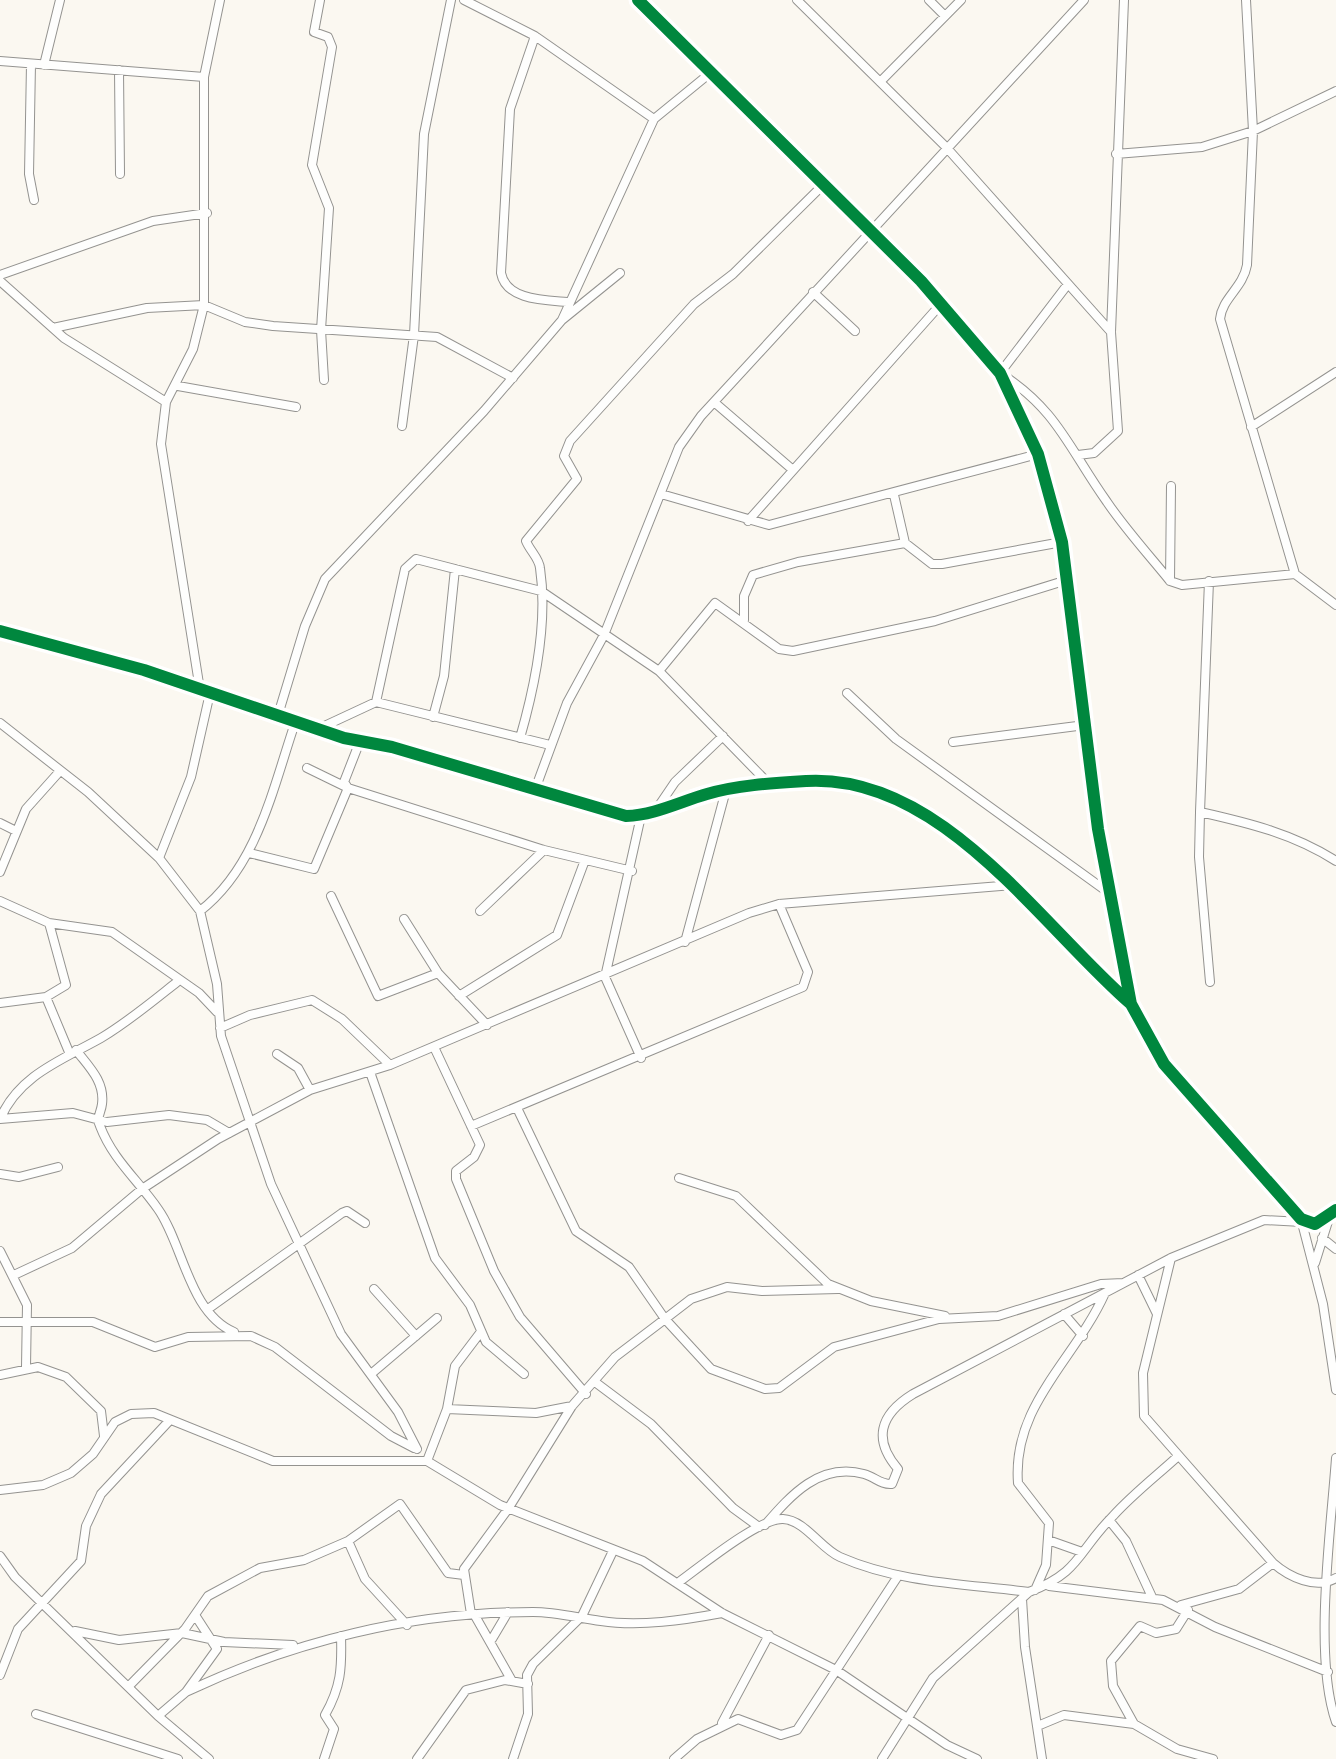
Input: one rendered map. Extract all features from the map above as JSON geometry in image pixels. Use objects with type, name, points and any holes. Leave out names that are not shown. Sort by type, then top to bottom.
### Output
[{"type":"street","points":[[44,64],[60,0]]},
{"type":"street","points":[[200,690],[161,444],[166,402],[178,386],[204,305],[204,77],[220,0]]},
{"type":"street","points":[[320,0],[314,32],[328,37],[332,47],[312,165],[330,208],[321,330],[324,380]]},
{"type":"street","points":[[402,426],[414,335],[424,134],[450,0]]},
{"type":"street","points":[[464,0],[536,36],[654,118]]},
{"type":"street","points":[[638,0],[941,304],[1000,373],[1038,454],[1062,542],[1109,893],[1131,1004],[1164,1064],[1301,1220],[1336,1390]]},
{"type":"street","points":[[797,0],[946,147],[1111,332]]},
{"type":"street","points":[[929,0],[945,16]]},
{"type":"street","points":[[880,82],[961,0]]},
{"type":"street","points":[[536,787],[567,703],[604,635],[679,447],[714,402],[868,231],[1084,0]]},
{"type":"street","points":[[1078,455],[1094,452],[1118,431],[1111,332],[1124,0]]},
{"type":"street","points":[[1246,0],[1253,131],[1247,266],[1244,282],[1221,307],[1220,319],[1295,574],[1336,606]]},
{"type":"street","points":[[536,36],[510,109],[501,272],[510,289],[532,299],[567,302]]},
{"type":"street","points":[[0,61],[204,77]]},
{"type":"street","points":[[32,64],[28,174],[34,200]]},
{"type":"street","points":[[119,70],[120,174]]},
{"type":"street","points":[[562,320],[654,118],[710,74]]},
{"type":"street","points":[[1116,154],[1202,147],[1253,131],[1336,91]]},
{"type":"street","points":[[520,738],[532,696],[541,591],[540,564],[526,542],[577,480],[564,456],[570,441],[694,304],[734,274],[822,186]]},
{"type":"street","points":[[166,402],[104,366],[53,328],[0,278],[153,221],[207,213]]},
{"type":"street","points":[[278,715],[304,626],[325,580],[562,320],[620,273]]},
{"type":"street","points":[[1000,373],[1068,284]]},
{"type":"street","points":[[813,292],[855,331]]},
{"type":"street","points":[[748,521],[941,304]]},
{"type":"street","points":[[53,328],[147,308],[204,305],[245,322],[414,335],[457,344],[513,378]]},
{"type":"street","points":[[1251,427],[1336,372]]},
{"type":"street","points":[[1000,373],[1033,394],[1107,502],[1170,580],[1182,585],[1295,574]]},
{"type":"street","points":[[178,386],[296,407]]},
{"type":"street","points":[[714,402],[793,470]]},
{"type":"street","points":[[661,494],[769,525],[1038,454]]},
{"type":"street","points":[[1170,580],[1171,486]]},
{"type":"street","points":[[894,495],[905,544],[932,564],[1062,542]]},
{"type":"street","points":[[744,620],[744,596],[753,575],[798,562],[905,544]]},
{"type":"street","points":[[376,702],[409,562],[416,559],[541,591],[659,671],[770,785]]},
{"type":"street","points":[[433,717],[444,676],[455,569]]},
{"type":"street","points":[[659,671],[714,603],[744,620],[779,649],[793,652],[935,622],[1067,580]]},
{"type":"street","points":[[1209,582],[1199,857],[1210,982]]},
{"type":"street","points":[[0,631],[360,741],[536,787],[614,814],[641,816],[726,790],[770,785],[857,783],[891,794],[920,810],[1014,885],[1078,957],[1131,1004]]},
{"type":"street","points":[[159,858],[191,777],[210,693]]},
{"type":"street","points":[[847,693],[896,738],[1109,893]]},
{"type":"street","points":[[318,728],[376,702],[550,745]]},
{"type":"street","points":[[200,911],[223,890],[250,854],[296,720]]},
{"type":"street","points":[[0,723],[159,858],[200,911],[218,984],[220,1028],[277,1198],[341,1334],[398,1412],[423,1461]]},
{"type":"street","points":[[954,742],[1085,725]]},
{"type":"street","points":[[654,812],[675,782],[723,736]]},
{"type":"street","points":[[250,854],[314,869],[347,788],[360,741]]},
{"type":"street","points":[[307,768],[347,788],[544,850],[632,871]]},
{"type":"street","points":[[0,872],[26,809],[60,771]]},
{"type":"street","points":[[684,942],[726,790]]},
{"type":"street","points":[[1200,812],[1258,825],[1308,844],[1336,861]]},
{"type":"street","points":[[641,816],[606,977],[641,1058]]},
{"type":"street","points":[[0,823],[16,831]]},
{"type":"street","points":[[480,911],[544,850]]},
{"type":"street","points":[[459,996],[557,935],[584,860]]},
{"type":"street","points":[[14,1275],[72,1248],[142,1190],[229,1134],[310,1090],[390,1065],[780,904],[1014,885]]},
{"type":"street","points":[[331,896],[378,996],[438,973]]},
{"type":"street","points":[[0,901],[49,923],[112,932],[177,982],[199,993],[217,1013]]},
{"type":"street","points":[[471,1126],[518,1110],[803,987],[808,972],[780,904]]},
{"type":"street","points":[[404,919],[438,973],[487,1025]]},
{"type":"street","points":[[0,1004],[46,997],[62,989],[66,980],[49,923]]},
{"type":"street","points":[[177,982],[102,1038],[73,1051],[14,1093],[0,1119],[73,1113],[97,1120],[189,1116],[207,1120],[229,1134]]},
{"type":"street","points":[[46,997],[73,1051],[100,1081],[102,1104],[97,1120],[110,1149],[160,1211],[175,1252],[208,1309],[236,1333],[274,1347],[391,1436],[416,1449]]},
{"type":"street","points":[[220,1028],[250,1015],[312,1000],[342,1019],[390,1065]]},
{"type":"street","points":[[434,1047],[480,1152],[460,1165],[456,1179],[494,1272],[520,1316],[586,1394]]},
{"type":"street","points":[[277,1054],[298,1068],[310,1090]]},
{"type":"street","points":[[370,1072],[435,1258],[470,1306],[480,1333],[524,1374]]},
{"type":"street","points":[[518,1110],[576,1231],[629,1268],[665,1319],[711,1368],[772,1390],[834,1347],[954,1318],[998,1316],[1102,1284],[1123,1283]]},
{"type":"street","points":[[0,1174],[19,1177],[58,1167]]},
{"type":"street","points":[[679,1178],[736,1196],[812,1272],[838,1290]]},
{"type":"street","points":[[208,1309],[300,1240],[347,1211],[365,1223]]},
{"type":"street","points":[[678,1582],[762,1526],[802,1487],[831,1472],[867,1474],[892,1484],[898,1468],[880,1445],[885,1425],[897,1405],[1170,1258],[1264,1220],[1315,1224],[1333,1212]]},
{"type":"street","points":[[1313,1268],[1333,1212]]},
{"type":"street","points":[[1322,1238],[1336,1248]]},
{"type":"street","points":[[0,1251],[28,1305],[26,1367]]},
{"type":"street","points":[[1170,1258],[1140,1396],[1144,1416],[1176,1458],[1273,1564],[1299,1580],[1332,1580]]},
{"type":"street","points":[[1138,1276],[1157,1314]]},
{"type":"street","points":[[512,1682],[493,1652],[492,1639],[473,1614],[464,1575],[572,1406],[615,1357],[692,1299],[727,1287],[762,1291],[838,1290],[954,1318]]},
{"type":"street","points":[[374,1289],[416,1336]]},
{"type":"street","points":[[882,1759],[933,1678],[1029,1594],[1046,1565],[1045,1514],[1018,1483],[1021,1431],[1083,1336],[1105,1293]]},
{"type":"street","points":[[1064,1314],[1083,1336]]},
{"type":"street","points":[[371,1374],[437,1318]]},
{"type":"street","points":[[0,1322],[93,1322],[156,1347],[188,1336],[236,1333]]},
{"type":"street","points":[[423,1461],[448,1410],[456,1366],[480,1333]]},
{"type":"street","points":[[0,1375],[26,1367],[54,1371],[83,1390],[101,1411],[104,1436]]},
{"type":"street","points":[[595,1382],[651,1424],[733,1508],[762,1526],[794,1521],[834,1554],[898,1576],[1029,1594],[1049,1586],[1077,1566],[1082,1552],[1109,1520],[1176,1458]]},
{"type":"street","points":[[448,1410],[536,1413],[572,1406]]},
{"type":"street","points":[[0,1490],[43,1485],[71,1474],[93,1454],[115,1422],[131,1414],[154,1413],[274,1460],[423,1461],[508,1509],[612,1553],[643,1561],[722,1613],[836,1670],[947,1746],[977,1759]]},
{"type":"street","points":[[0,1675],[18,1629],[86,1553],[86,1526],[101,1494],[170,1420]]},
{"type":"street","points":[[1336,1458],[1331,1673],[1336,1722]]},
{"type":"street","points":[[129,1686],[182,1633],[208,1596],[260,1568],[304,1560],[348,1541],[400,1504],[448,1573],[464,1575]]},
{"type":"street","points":[[1109,1520],[1126,1541],[1152,1597]]},
{"type":"street","points":[[1048,1540],[1082,1552]]},
{"type":"street","points":[[348,1541],[365,1579],[407,1625]]},
{"type":"street","points":[[514,1759],[528,1714],[527,1675],[538,1654],[582,1616],[612,1553]]},
{"type":"street","points":[[0,1556],[41,1602],[158,1716],[209,1759]]},
{"type":"street","points":[[1184,1608],[1239,1589],[1273,1564]]},
{"type":"street","points":[[674,1759],[738,1719],[790,1734],[797,1730],[898,1576]]},
{"type":"street","points":[[1049,1586],[1152,1597],[1331,1673]]},
{"type":"street","points":[[1029,1594],[1024,1648],[1040,1725],[1042,1759]]},
{"type":"street","points":[[1134,1724],[1109,1675],[1110,1662],[1140,1626],[1156,1633],[1176,1629],[1184,1608]]},
{"type":"street","points":[[492,1639],[508,1612]]},
{"type":"street","points":[[186,1692],[252,1661],[298,1646],[473,1614],[582,1616],[601,1621],[683,1620],[722,1613]]},
{"type":"street","points":[[158,1716],[186,1692],[213,1659],[214,1641],[195,1615]]},
{"type":"street","points":[[72,1630],[119,1640],[182,1633],[214,1641],[298,1646]]},
{"type":"street","points":[[324,1759],[334,1728],[326,1715],[339,1692],[342,1673],[340,1636]]},
{"type":"street","points":[[720,1727],[770,1636]]},
{"type":"street","points":[[417,1759],[466,1690],[490,1681],[528,1684]]},
{"type":"street","points":[[36,1714],[178,1759]]},
{"type":"street","points":[[1040,1725],[1064,1715],[1134,1724],[1177,1749],[1213,1759]]},
{"type":"street","points":[[944,1759],[947,1746]]},
{"type":"cycle path","points":[[638,0],[921,281],[1000,373],[1038,454],[1062,542],[1098,829],[1131,1004],[1164,1064],[1301,1219],[1315,1224],[1336,1210]]},
{"type":"cycle path","points":[[0,631],[144,670],[344,738],[392,747],[626,816],[743,786],[806,781],[855,785],[901,801],[944,827],[985,860],[1131,1004]]}]
